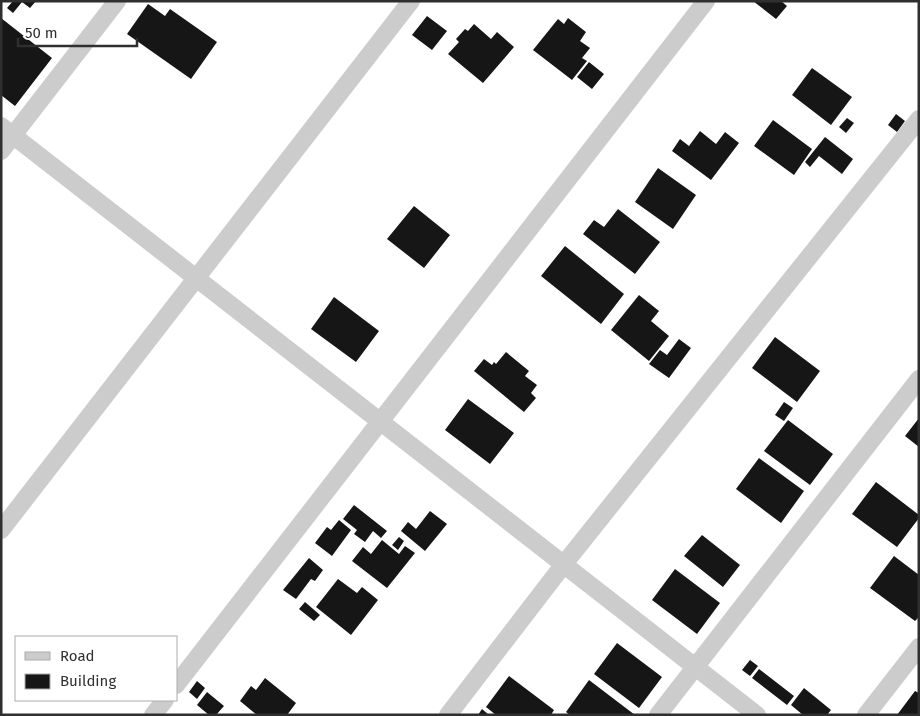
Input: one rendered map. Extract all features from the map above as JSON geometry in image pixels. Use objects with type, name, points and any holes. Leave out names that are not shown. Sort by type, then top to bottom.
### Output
[{"type":"street","points":[[1,151],[7,130],[117,1]]},
{"type":"street","points":[[1,530],[411,1]]},
{"type":"street","points":[[178,682],[706,1]]},
{"type":"street","points":[[448,715],[564,564],[919,119]]},
{"type":"street","points":[[7,130],[757,715]]},
{"type":"street","points":[[658,715],[919,379]]},
{"type":"street","points":[[866,715],[919,647]]},
{"type":"street","points":[[153,715],[164,701]]},
{"type":"building","points":[[13,1],[36,1],[30,8],[22,2],[13,13],[7,8]]},
{"type":"building","points":[[753,1],[781,1],[787,6],[776,19]]},
{"type":"building","points":[[148,4],[165,16],[170,9],[217,42],[191,79],[127,34]]},
{"type":"building","points":[[427,16],[447,31],[432,50],[412,35]]},
{"type":"building","points":[[1,18],[52,58],[15,106],[1,95]]},
{"type":"building","points":[[568,18],[586,32],[580,41],[590,48],[582,58],[587,61],[572,80],[533,50],[558,19],[564,24]]},
{"type":"building","points":[[474,24],[491,39],[497,32],[514,47],[483,83],[448,54],[459,42],[456,39],[465,29],[468,31]]},
{"type":"building","points":[[589,62],[604,74],[592,89],[577,77]]},
{"type":"building","points":[[812,68],[852,97],[831,125],[792,95]]},
{"type":"building","points":[[896,114],[905,121],[897,132],[888,125]]},
{"type":"building","points":[[847,118],[854,123],[846,133],[839,127]]},
{"type":"building","points":[[773,120],[812,149],[794,175],[754,146]]},
{"type":"building","points":[[700,131],[716,144],[725,132],[739,143],[711,180],[672,151],[680,139],[689,146]]},
{"type":"building","points":[[825,137],[853,159],[842,174],[819,156],[810,167],[805,162]]},
{"type":"building","points":[[658,168],[696,195],[673,229],[635,202]]},
{"type":"building","points":[[414,206],[450,235],[424,268],[387,239]]},
{"type":"building","points":[[618,209],[660,242],[635,274],[583,234],[594,220],[604,227]]},
{"type":"building","points":[[565,246],[624,294],[601,324],[541,276]]},
{"type":"building","points":[[639,295],[659,311],[651,321],[669,336],[649,361],[611,330]]},
{"type":"building","points":[[334,297],[379,331],[356,362],[311,329]]},
{"type":"building","points":[[775,337],[820,371],[797,402],[752,368]]},
{"type":"building","points":[[679,339],[691,348],[669,378],[649,364],[660,350],[667,355]]},
{"type":"building","points":[[506,352],[529,371],[525,376],[537,385],[531,393],[536,398],[524,412],[474,371],[484,359],[492,365],[494,362],[496,364]]},
{"type":"building","points":[[468,399],[514,433],[490,464],[445,430]]},
{"type":"building","points":[[784,402],[793,408],[784,421],[775,415]]},
{"type":"building","points":[[919,418],[919,447],[905,436]]},
{"type":"building","points":[[788,420],[833,454],[810,485],[764,451]]},
{"type":"building","points":[[759,458],[804,491],[781,523],[736,489]]},
{"type":"building","points":[[876,482],[919,515],[919,518],[897,547],[852,514]]},
{"type":"building","points":[[354,505],[387,531],[381,538],[373,531],[365,542],[354,534],[357,530],[343,519]]},
{"type":"building","points":[[430,511],[447,524],[425,551],[401,531],[408,522],[416,529]]},
{"type":"building","points":[[339,520],[351,530],[332,556],[315,543],[327,527],[331,530]]},
{"type":"building","points":[[702,535],[740,565],[723,587],[684,556]]},
{"type":"building","points":[[399,537],[404,541],[398,550],[392,545]]},
{"type":"building","points":[[382,540],[399,554],[405,546],[415,553],[387,588],[352,561],[363,547],[371,554]]},
{"type":"building","points":[[894,556],[919,575],[919,617],[915,621],[870,588]]},
{"type":"building","points":[[309,558],[323,570],[315,581],[311,579],[296,599],[283,590]]},
{"type":"building","points":[[675,569],[720,603],[697,634],[652,600]]},
{"type":"building","points":[[338,579],[357,593],[362,587],[378,600],[351,635],[316,607]]},
{"type":"building","points":[[305,602],[320,615],[314,621],[299,609]]},
{"type":"building","points":[[617,643],[662,677],[639,708],[594,674]]},
{"type":"building","points":[[750,660],[758,666],[750,676],[742,670]]},
{"type":"building","points":[[759,669],[794,696],[787,705],[752,678]]},
{"type":"building","points":[[509,676],[554,710],[551,715],[496,715],[486,707]]},
{"type":"building","points":[[265,678],[296,703],[287,715],[257,715],[240,701],[251,686],[256,690]]},
{"type":"building","points":[[589,680],[635,715],[570,715],[566,712]]},
{"type":"building","points":[[197,681],[205,688],[197,699],[189,692]]},
{"type":"building","points":[[804,688],[831,710],[827,715],[803,715],[791,705]]},
{"type":"building","points":[[915,691],[919,693],[919,715],[897,715]]},
{"type":"building","points":[[207,692],[224,706],[216,715],[209,715],[197,705]]},
{"type":"building","points":[[482,709],[489,715],[478,715]]}]
